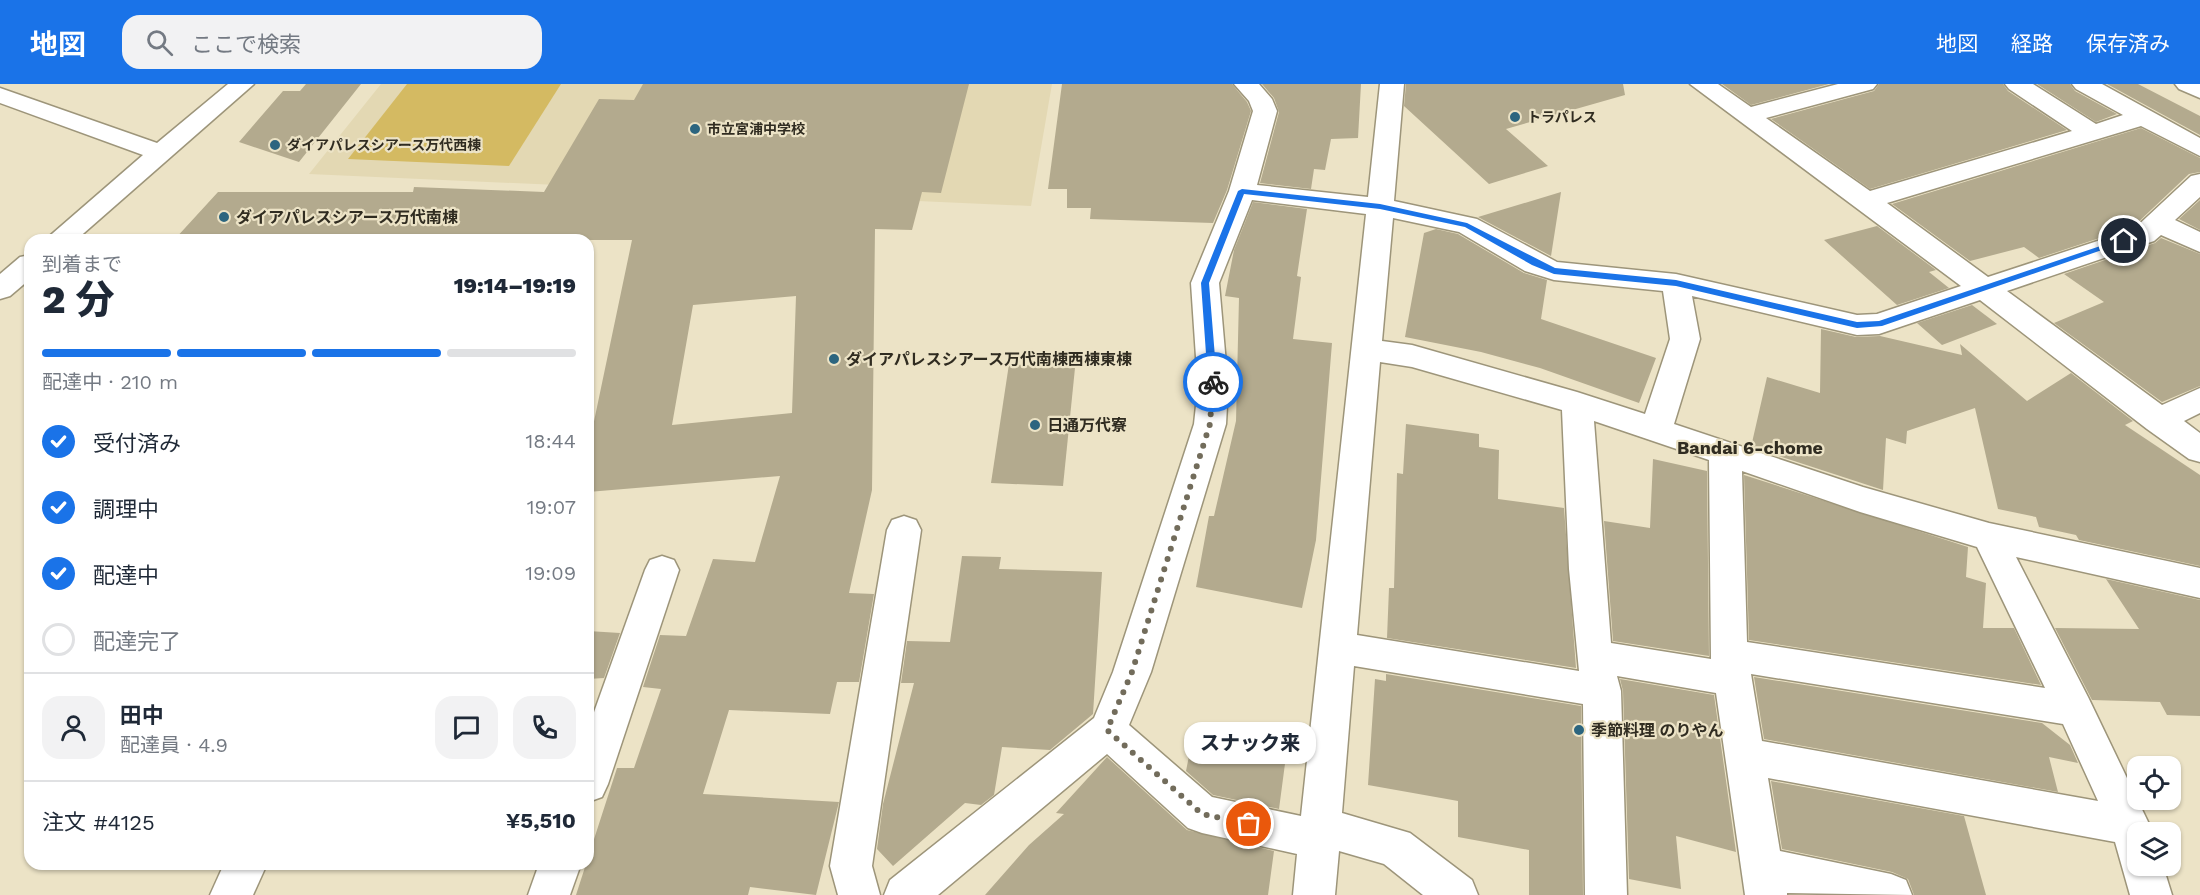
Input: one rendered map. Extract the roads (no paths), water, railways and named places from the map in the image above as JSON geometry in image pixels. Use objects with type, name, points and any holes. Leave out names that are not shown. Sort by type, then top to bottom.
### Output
[{"type":"street","points":[[65,234],[242,84]]},
{"type":"street","points":[[905,895],[1107,730],[1132,672],[1210,424],[1213,387],[1205,283],[1242,191],[1265,111],[1260,99],[1246,84]]},
{"type":"street","points":[[1314,895],[1392,84]]},
{"type":"street","points":[[1702,84],[1866,201],[2158,421],[2200,450]]},
{"type":"street","points":[[1747,116],[1865,84]]},
{"type":"street","points":[[2018,84],[2090,131]]},
{"type":"street","points":[[2084,84],[2200,148]]},
{"type":"street","points":[[2187,84],[2200,91]]},
{"type":"street","points":[[0,95],[161,153]]},
{"type":"street","points":[[1866,201],[2090,131],[2144,117]]},
{"type":"street","points":[[1242,191],[1380,207],[1467,225],[1535,264],[1554,271],[1676,283],[1857,325],[1879,324],[2144,235],[2200,182]]},
{"type":"street","points":[[2157,222],[2200,243]]},
{"type":"street","points":[[0,289],[24,269]]},
{"type":"street","points":[[1656,429],[1685,339],[1676,283]]},
{"type":"street","points":[[1366,350],[1412,356],[1577,403],[1860,499],[1989,537],[2200,583]]},
{"type":"street","points":[[2158,421],[2200,399]]},
{"type":"street","points":[[1577,403],[1586,569],[1594,656],[1602,691],[1606,895]]},
{"type":"street","points":[[1725,453],[1731,667],[1764,881],[1891,895]]},
{"type":"street","points":[[859,895],[851,866],[904,530]]},
{"type":"street","points":[[1989,537],[2075,709],[2127,824]]},
{"type":"street","points":[[594,767],[662,570]]},
{"type":"street","points":[[1339,648],[1602,691]]},
{"type":"street","points":[[1594,656],[1731,667],[2075,709]]},
{"type":"street","points":[[1107,730],[1202,814],[1395,847],[1456,895]]},
{"type":"street","points":[[1746,756],[2127,838]]},
{"type":"street","points":[[231,895],[243,870]]},
{"type":"street","points":[[549,895],[558,870]]},
{"type":"street","points":[[2145,876],[2151,895]]},
{"type":"place","name":"トラパレス","points":[[1515,117]]},
{"type":"place","name":"市立宮浦中学校","points":[[695,129]]},
{"type":"place","name":"ダイアパレスシアース万代西棟","points":[[275,145]]},
{"type":"place","name":"ダイアパレスシアース万代南棟","points":[[224,217]]},
{"type":"place","name":"ダイアパレスシアース万代南棟西棟東棟","points":[[834,359]]},
{"type":"place","name":"日通万代寮","points":[[1035,425]]},
{"type":"place","name":"季節料理 のりやん","points":[[1579,730]]},
{"type":"place","name":"スナック来","points":[[1249,824]]},
{"type":"district","name":"Bandai 6-chome","points":[[1750,448]]}]
